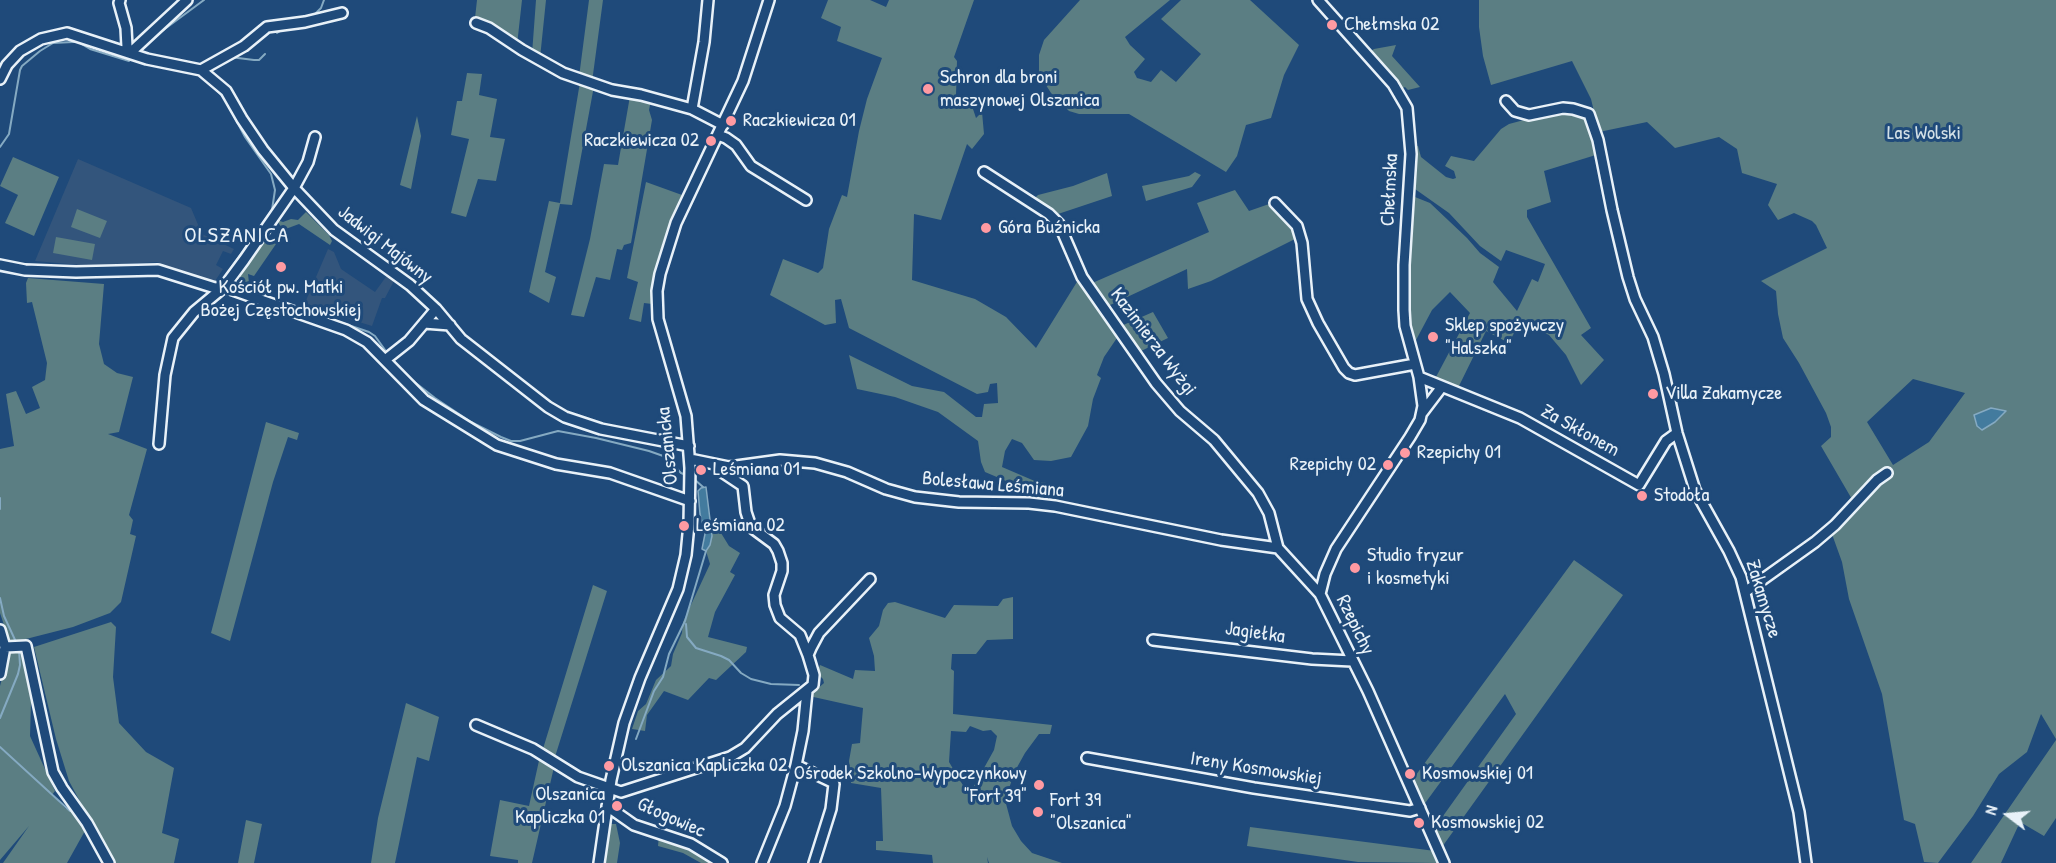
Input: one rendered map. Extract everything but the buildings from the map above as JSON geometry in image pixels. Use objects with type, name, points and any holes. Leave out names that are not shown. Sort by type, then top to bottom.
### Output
[{"type":"street","points":[[120,0],[126,28],[127,47],[130,53],[187,0]]},
{"type":"street","points":[[692,109],[704,42],[708,0]]},
{"type":"street","name":"Olszanicka","points":[[599,863],[617,750],[631,702],[678,589],[686,555],[690,501],[689,446],[683,402],[661,332],[657,291],[664,257],[676,223],[750,61],[769,0]]},
{"type":"street","name":"Chełmska","points":[[1318,0],[1389,79],[1407,108],[1411,154],[1404,265],[1404,310],[1405,326],[1419,377],[1422,413]]},
{"type":"street","points":[[201,70],[244,46],[267,27],[305,22],[342,13]]},
{"type":"street","points":[[476,23],[489,28],[563,73],[612,90],[641,95],[692,109],[723,124]]},
{"type":"street","name":"Jadwigi Majówny","points":[[0,79],[7,65],[20,51],[41,39],[67,33],[147,59],[201,70],[226,91],[251,133],[294,188],[334,230],[410,285],[436,309],[461,339],[548,407],[565,417],[601,429],[689,446]]},
{"type":"street","name":"Zakamycze","points":[[1506,101],[1515,111],[1529,115],[1563,108],[1589,114],[1599,140],[1625,267],[1635,299],[1653,337],[1677,433],[1695,490],[1741,577],[1799,813],[1806,863]]},
{"type":"street","points":[[718,135],[736,146],[751,166],[806,200]]},
{"type":"street","points":[[159,444],[165,375],[173,338],[194,312],[224,287],[294,188],[308,162],[315,137]]},
{"type":"street","name":"Kazimierza Wyżgi","points":[[984,171],[1049,214],[1059,224],[1083,277],[1156,383],[1180,411],[1214,440],[1258,493],[1269,513],[1278,548]]},
{"type":"street","points":[[1275,204],[1296,226],[1302,243],[1307,299],[1318,323],[1348,373],[1355,375],[1414,364]]},
{"type":"street","points":[[0,264],[35,271],[158,270],[215,288],[224,287],[346,330],[367,342],[424,400],[497,445],[556,464],[610,473],[690,501]]},
{"type":"street","points":[[385,360],[409,341],[436,309]]},
{"type":"street","points":[[424,323],[450,326]]},
{"type":"street","name":"Za Skłonem","points":[[1419,377],[1441,388],[1520,418],[1639,485],[1666,441],[1677,433]]},
{"type":"street","points":[[1422,413],[1441,388]]},
{"type":"street","name":"Rzepichy","points":[[1422,413],[1410,437],[1336,549],[1325,574],[1320,594],[1368,691],[1444,863]]},
{"type":"street","points":[[476,725],[533,749],[578,777],[621,792],[730,757],[745,748],[777,714],[813,686],[814,675],[800,634],[780,618],[775,605],[774,595],[783,571],[782,563],[774,544],[751,527],[746,512],[745,488],[717,466],[690,459]]},
{"type":"street","name":"Bolesława Leśmiana","points":[[717,466],[729,467],[780,460],[815,463],[847,472],[886,489],[923,499],[959,502],[1029,502],[1221,540],[1278,548]]},
{"type":"street","points":[[1745,592],[1815,542],[1877,480],[1887,473]]},
{"type":"street","points":[[1278,548],[1320,594]]},
{"type":"street","points":[[808,655],[819,633],[870,579]]},
{"type":"street","points":[[0,630],[5,647],[0,674]]},
{"type":"street","name":"Jagiełka","points":[[1154,640],[1312,659],[1352,661]]},
{"type":"street","points":[[5,647],[26,646],[54,771],[62,788],[87,824],[109,863]]},
{"type":"street","points":[[762,863],[785,806],[796,765],[803,731],[807,690]]},
{"type":"street","name":"Ireny Kosmowskiej","points":[[1088,758],[1254,788],[1410,811],[1420,808]]},
{"type":"street","points":[[796,765],[834,784],[831,809],[814,863]]},
{"type":"street","name":"Głogowiec","points":[[607,806],[634,825],[691,843],[722,863]]},
{"type":"shaded area","points":[[78,159],[191,208],[202,234],[234,249],[231,254],[223,251],[216,265],[223,269],[213,284],[157,262],[91,266],[35,261]]},
{"type":"shaded area","points":[[328,249],[334,252],[341,269],[375,292],[388,274],[395,279],[385,298],[382,298],[372,326],[304,305]]},
{"type":"shaded area","points":[[1991,408],[2006,411],[1982,430],[1977,426],[1974,415]]},
{"type":"shaded area","points":[[706,487],[712,536],[706,551],[702,549],[705,534],[698,491]]},
{"type":"green space","points":[[477,0],[522,0],[517,45],[478,22],[475,18]]},
{"type":"green space","points":[[536,0],[546,0],[540,58],[532,54]]},
{"type":"green space","points":[[589,0],[603,0],[592,82],[579,77]]},
{"type":"green space","points":[[828,0],[870,0],[886,7],[889,0],[974,0],[954,57],[957,61],[956,95],[971,103],[976,118],[982,112],[984,134],[972,149],[967,144],[941,220],[914,214],[912,280],[975,299],[1006,317],[1036,348],[1080,277],[1119,335],[1104,357],[1097,375],[1101,378],[1093,399],[1088,426],[1071,457],[1051,461],[1034,460],[1022,443],[1012,439],[1005,451],[1002,467],[1037,482],[1047,483],[1044,500],[1032,499],[1025,489],[985,472],[978,441],[938,412],[895,397],[857,389],[849,355],[912,386],[944,392],[976,417],[982,417],[984,404],[998,403],[997,383],[990,384],[988,392],[977,394],[849,328],[841,299],[835,300],[836,323],[825,325],[770,295],[783,259],[818,273],[823,268],[829,229],[842,195],[847,197],[867,99],[882,58],[837,41],[841,27],[821,18]]},
{"type":"green space","points":[[1080,0],[1170,0],[1125,37],[1145,59],[1134,72],[1137,78],[1151,82],[1161,70],[1176,82],[1201,54],[1161,19],[1181,0],[1250,0],[1299,45],[1284,75],[1271,118],[1246,125],[1237,156],[1226,172],[1129,114],[1079,114],[1069,111],[1051,93],[1039,74],[1039,55],[1044,40]]},
{"type":"green space","name":"Las Wolski","points":[[1479,0],[2056,0],[2056,739],[2041,714],[2027,752],[1999,774],[1973,816],[1938,863],[1924,862],[1915,824],[1904,820],[1882,694],[1849,599],[1842,562],[1831,530],[1853,501],[1821,446],[1831,437],[1831,427],[1826,413],[1783,338],[1776,291],[1761,281],[1827,248],[1816,225],[1794,213],[1778,220],[1768,205],[1777,184],[1742,173],[1737,149],[1719,137],[1675,148],[1647,122],[1599,132],[1591,99],[1572,61],[1491,85],[1483,56],[1479,27]],"holes":[[[1913,379],[1965,393],[1929,442],[1893,465],[1867,422]]]},
{"type":"green space","points":[[1396,45],[1392,56],[1420,87],[1401,89],[1371,54],[1374,49]]},
{"type":"green space","points":[[467,73],[482,74],[479,95],[497,99],[490,137],[505,139],[496,181],[478,179],[466,217],[451,213],[469,139],[451,135],[457,101],[462,101]]},
{"type":"green space","points":[[580,82],[594,86],[572,205],[560,204],[545,272],[556,277],[549,303],[529,292],[549,201],[560,203]]},
{"type":"green space","points":[[630,96],[651,100],[649,110],[652,120],[631,243],[624,245],[622,250],[617,249],[610,280],[596,277],[584,317],[571,315],[590,239],[604,164],[618,165]]},
{"type":"green space","points":[[1561,110],[1584,112],[1599,154],[1544,171],[1551,202],[1527,210],[1527,217],[1591,328],[1581,335],[1604,360],[1581,385],[1566,355],[1549,335],[1520,321],[1509,343],[1486,331],[1457,390],[1436,377],[1470,313],[1450,292],[1432,310],[1413,342],[1407,305],[1407,259],[1415,197],[1430,203],[1480,253],[1499,267],[1493,282],[1517,311],[1532,279],[1538,282],[1545,264],[1506,250],[1501,261],[1480,246],[1449,213],[1415,189],[1416,146],[1418,146],[1421,157],[1446,177],[1453,179],[1456,178],[1454,171],[1445,166],[1451,156],[1474,161],[1501,129],[1509,124]]},
{"type":"green space","points":[[417,116],[421,136],[411,189],[400,185]]},
{"type":"green space","points":[[13,157],[59,177],[34,236],[5,223],[18,195],[0,186]]},
{"type":"green space","points":[[1195,172],[1201,175],[1192,187],[1146,201],[1142,186],[1189,176]]},
{"type":"green space","points":[[1107,173],[1112,196],[1055,215],[1053,210],[1034,199],[1038,195],[1073,186]]},
{"type":"green space","points":[[646,182],[682,195],[663,242],[653,281],[652,304],[644,303],[641,322],[629,319],[638,282],[627,278]]},
{"type":"green space","points":[[1235,190],[1249,211],[1272,203],[1290,222],[1297,238],[1211,281],[1188,289],[1187,269],[1108,306],[1090,284],[1209,232],[1197,203]]},
{"type":"green space","points":[[77,209],[107,221],[100,238],[71,227]]},
{"type":"green space","points":[[306,212],[329,235],[332,241],[330,245],[299,224],[283,230],[276,219],[279,216],[280,221],[283,222],[291,219],[298,220]]},
{"type":"green space","points":[[271,228],[273,229],[266,236],[276,244],[254,276],[248,274],[249,283],[234,278]]},
{"type":"green space","points":[[56,237],[95,244],[92,260],[53,253]]},
{"type":"green space","points":[[28,278],[104,284],[99,344],[104,364],[117,373],[133,377],[119,432],[108,434],[147,449],[129,515],[133,520],[130,534],[136,536],[121,602],[110,613],[73,627],[22,640],[9,640],[0,613],[0,449],[14,446],[6,394],[16,391],[26,414],[40,408],[32,387],[45,380],[47,363],[32,302],[27,303]]},
{"type":"green space","points":[[1153,312],[1168,338],[1139,352],[1121,326]]},
{"type":"green space","points":[[266,422],[299,433],[297,440],[288,437],[273,482],[230,641],[211,633]]},
{"type":"green space","points":[[711,523],[720,526],[721,533],[729,546],[740,553],[730,572],[735,575],[715,612],[708,637],[747,647],[746,652],[716,680],[709,678],[688,700],[664,691],[647,715],[645,731],[632,729],[638,711],[646,704],[656,680],[671,666],[673,654],[682,633],[683,622],[710,564],[706,551],[712,536]]},
{"type":"green space","points":[[1574,560],[1623,595],[1442,847],[1433,830],[1516,714],[1505,694],[1423,806],[1413,779]]},
{"type":"green space","points":[[593,585],[607,591],[554,760],[542,752]]},
{"type":"green space","points":[[1013,597],[1013,639],[987,640],[976,654],[952,654],[953,714],[1052,725],[1050,734],[1039,734],[1025,753],[1015,771],[1005,800],[1012,826],[1021,841],[1032,853],[1062,863],[989,863],[987,857],[988,863],[933,863],[932,855],[876,850],[876,841],[883,841],[881,788],[851,783],[849,761],[852,744],[860,743],[863,708],[809,696],[824,683],[817,673],[820,665],[853,679],[855,670],[875,671],[869,638],[879,626],[883,610],[888,603],[895,602],[945,618],[954,605],[998,606],[1003,599]],"holes":[[[970,726],[983,731],[991,730],[997,736],[994,750],[974,786],[964,787],[949,762],[951,731],[966,732]]]},
{"type":"green space","points":[[111,622],[116,627],[113,677],[119,723],[146,752],[174,768],[162,833],[179,839],[174,863],[113,863],[69,781],[56,739],[34,647]]},
{"type":"green space","points":[[24,649],[31,702],[30,736],[55,791],[52,795],[66,809],[71,810],[86,829],[67,863],[3,863],[29,826],[0,860],[0,686],[9,651]]},
{"type":"green space","points":[[406,703],[439,717],[429,761],[417,757],[395,863],[371,863],[378,818]]},
{"type":"green space","points":[[2056,740],[2056,818],[2044,836],[2020,822],[2001,863],[1971,863]]},
{"type":"green space","points":[[540,756],[554,767],[532,863],[518,863],[518,860],[490,856],[500,800],[529,806]]},
{"type":"green space","points":[[246,820],[262,824],[254,863],[238,863]]},
{"type":"green space","points":[[609,824],[616,824],[620,843],[617,863],[602,863]]},
{"type":"green space","points":[[1250,827],[1435,851],[1439,863],[1358,862],[1247,846]]},
{"type":"green space","points":[[659,835],[715,855],[727,863],[701,863],[683,853],[658,846]]},
{"type":"waterway","points":[[154,37],[204,0]]},
{"type":"waterway","points":[[314,15],[321,8],[324,0]]},
{"type":"waterway","points":[[0,147],[9,134],[20,70],[40,51],[53,43],[78,42],[90,49],[129,61]]},
{"type":"waterway","points":[[141,52],[145,44]]},
{"type":"waterway","points":[[230,57],[259,60],[265,54]]},
{"type":"waterway","points":[[215,88],[225,99],[245,137],[271,174],[275,190],[272,210],[226,275]]},
{"type":"waterway","points":[[0,260],[16,263]]},
{"type":"waterway","points":[[144,266],[161,265],[176,271]]},
{"type":"waterway","points":[[62,267],[98,267]]},
{"type":"waterway","points":[[234,282],[266,295]]},
{"type":"waterway","points":[[310,312],[369,332],[375,336],[388,354]]},
{"type":"waterway","points":[[392,361],[435,398],[471,422],[511,441],[520,441],[558,431],[596,438],[666,457],[681,473],[686,475]]},
{"type":"waterway","points":[[694,479],[703,487]]},
{"type":"waterway","points":[[0,498],[0,509]]},
{"type":"waterway","points":[[636,739],[654,691],[663,677],[669,654],[685,621],[706,551]]},
{"type":"waterway","points":[[0,598],[4,616],[16,642]]},
{"type":"waterway","points":[[686,624],[687,637],[696,648],[729,660],[741,673],[751,679],[771,684],[799,685]]},
{"type":"waterway","points":[[0,718],[18,674],[19,650]]},
{"type":"waterway","points":[[0,747],[70,811]]},
{"type":"waterway","points":[[75,816],[80,821]]},
{"type":"waterway","points":[[88,834],[103,863]]},
{"type":"place","name":"Chełmska 02","points":[[1332,25]]},
{"type":"place","name":"Schron dla broni maszynowej Olszanica","points":[[928,89]]},
{"type":"place","name":"Raczkiewicza 01","points":[[731,121]]},
{"type":"place","name":"Raczkiewicza 02","points":[[711,141]]},
{"type":"place","name":"Góra Buźnicka","points":[[986,228]]},
{"type":"place","name":"Kościół pw. Matki Bożej Częstochowskiej","points":[[281,267]]},
{"type":"place","name":"Sklep spożywczy \"Halszka\"","points":[[1433,337]]},
{"type":"place","name":"Villa Zakamycze","points":[[1653,394]]},
{"type":"place","name":"Rzepichy 01","points":[[1405,453]]},
{"type":"place","name":"Rzepichy 02","points":[[1388,465]]},
{"type":"place","name":"Leśmiana 01","points":[[701,470]]},
{"type":"place","name":"Stodoła","points":[[1642,496]]},
{"type":"place","name":"Leśmiana 02","points":[[684,526]]},
{"type":"place","name":"Studio fryzur i kosmetyki","points":[[1355,568]]},
{"type":"place","name":"Olszanica Kapliczka 02","points":[[609,766]]},
{"type":"place","name":"Kosmowskiej 01","points":[[1410,774]]},
{"type":"place","name":"Ośrodek Szkolno-Wypoczynkowy \"Fort 39\"","points":[[1039,785]]},
{"type":"place","name":"Olszanica Kapliczka 01","points":[[617,806]]},
{"type":"place","name":"Fort 39 \"Olszanica\"","points":[[1038,812]]},
{"type":"place","name":"Kosmowskiej 02","points":[[1419,823]]},
{"type":"district","name":"OLSZANICA","points":[[237,236]]}]
